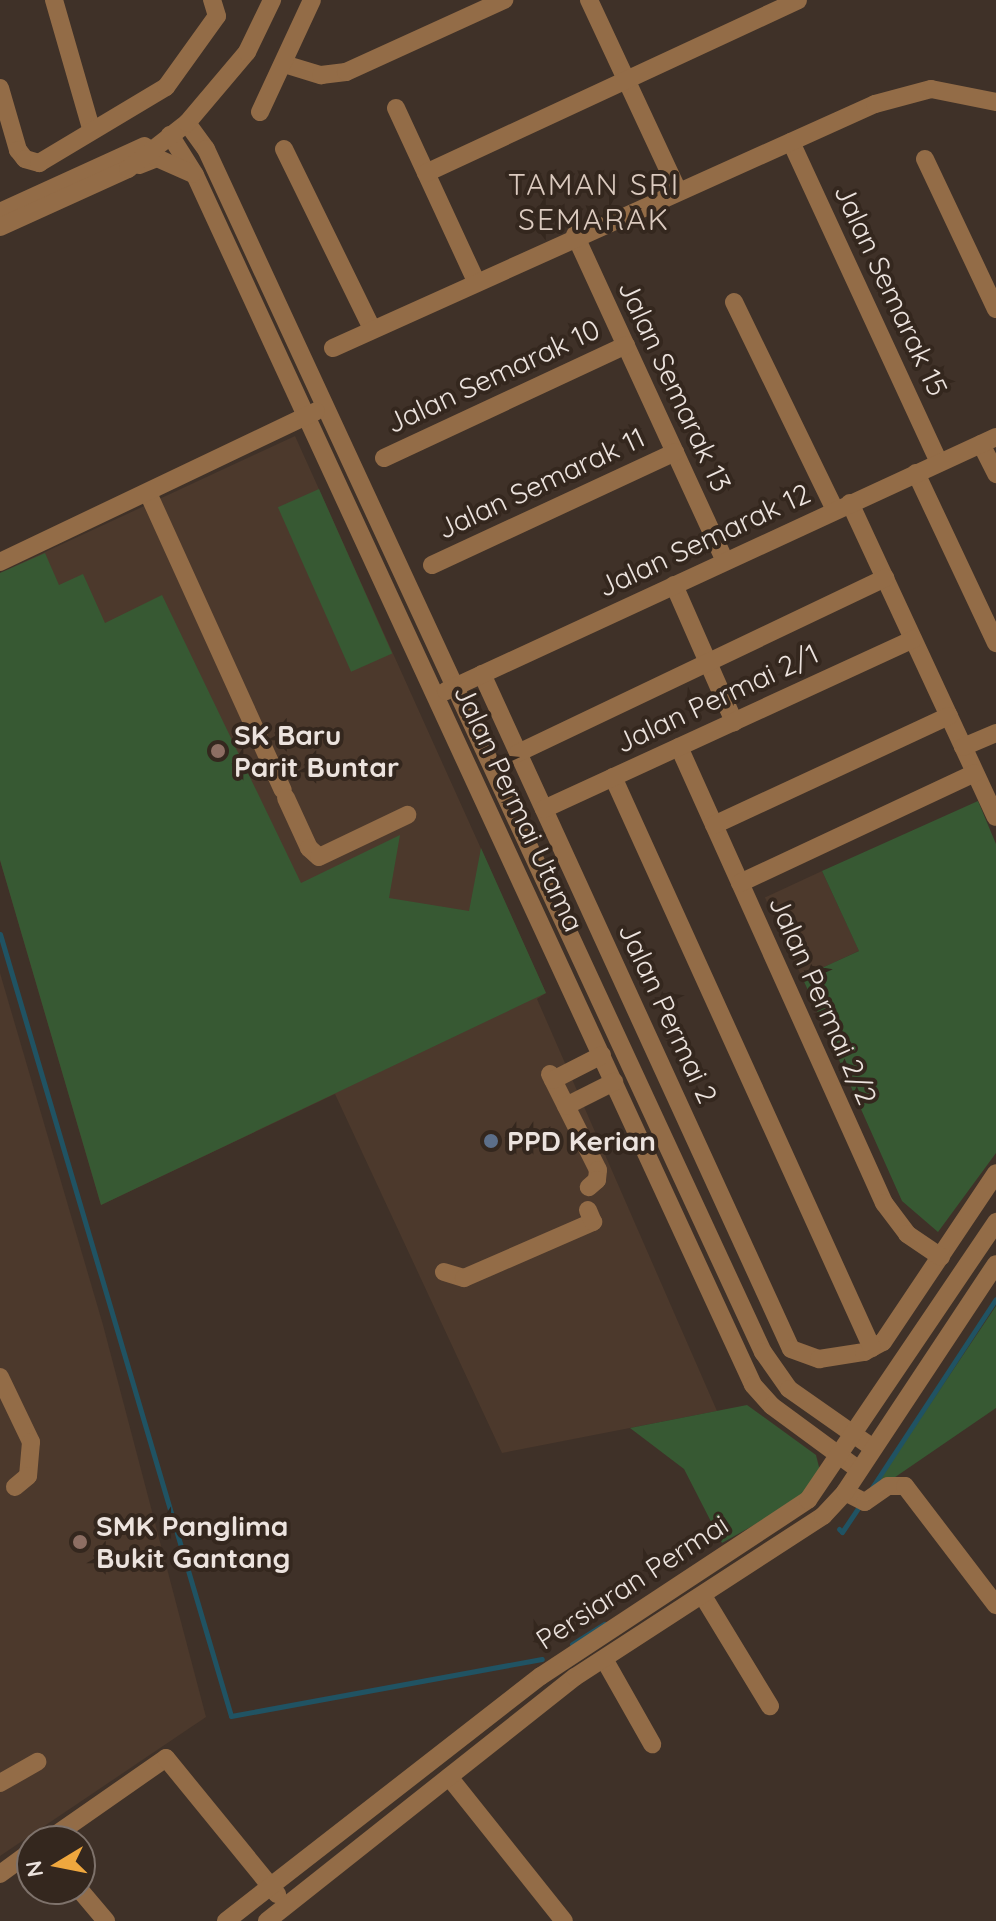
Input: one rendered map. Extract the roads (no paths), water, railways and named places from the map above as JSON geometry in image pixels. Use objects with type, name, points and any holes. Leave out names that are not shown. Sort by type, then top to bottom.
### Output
[{"type":"street","points":[[54,0],[91,128]]},
{"type":"street","points":[[128,169],[187,123],[247,52],[272,0]]},
{"type":"street","points":[[260,112],[312,0]]},
{"type":"street","points":[[284,64],[321,75],[346,72],[482,5],[504,0]]},
{"type":"street","points":[[589,0],[678,191]]},
{"type":"street","points":[[426,173],[798,0]]},
{"type":"street","points":[[0,88],[18,150],[25,159],[39,163],[91,128],[166,87],[214,8]]},
{"type":"street","points":[[333,348],[575,235],[899,95],[961,92],[996,102]]},
{"type":"street","points":[[396,108],[476,281]]},
{"type":"street","name":"Jalan Permai Utama","points":[[187,123],[206,149],[763,1352],[789,1389],[873,1448]]},
{"type":"street","points":[[0,212],[170,135]]},
{"type":"street","name":"Jalan Permai Utama","points":[[170,135],[195,175],[753,1385],[772,1406],[859,1470]]},
{"type":"street","name":"Jalan Semarak 15","points":[[791,142],[939,463]]},
{"type":"street","points":[[284,149],[372,329]]},
{"type":"street","points":[[0,227],[157,158],[195,175]]},
{"type":"street","points":[[925,159],[996,309]]},
{"type":"street","name":"Jalan Semarak 13","points":[[575,235],[725,561]]},
{"type":"street","points":[[734,302],[842,506],[885,578],[996,817]]},
{"type":"street","name":"Jalan Semarak 10","points":[[384,458],[626,345]]},
{"type":"street","points":[[0,562],[326,407]]},
{"type":"street","points":[[989,440],[996,474]]},
{"type":"street","name":"Jalan Semarak 12","points":[[436,696],[989,440]]},
{"type":"street","name":"Jalan Semarak 11","points":[[432,565],[675,452]]},
{"type":"street","points":[[916,473],[996,643]]},
{"type":"street","points":[[148,493],[309,848],[319,857],[407,815]]},
{"type":"street","points":[[518,753],[885,578]]},
{"type":"street","points":[[674,585],[734,722]]},
{"type":"street","name":"Jalan Permai 2/1","points":[[544,809],[913,639]]},
{"type":"street","name":"Jalan Permai 2","points":[[482,674],[791,1349],[819,1359],[872,1348]]},
{"type":"street","points":[[714,825],[949,716]]},
{"type":"street","points":[[963,747],[996,733]]},
{"type":"street","name":"Jalan Permai 2/2","points":[[679,747],[884,1203],[907,1234],[941,1257]]},
{"type":"street","points":[[740,883],[975,773]]},
{"type":"street","points":[[613,777],[872,1348],[883,1342],[996,1173]]},
{"type":"street","points":[[589,1187],[597,1180],[598,1170],[551,1077],[602,1055]]},
{"type":"street","points":[[623,1101],[668,1080]]},
{"type":"street","points":[[566,1106],[614,1082]]},
{"type":"street","points":[[444,1272],[464,1278],[593,1222],[588,1210]]},
{"type":"street","name":"Persiaran Permai","points":[[226,1921],[541,1676],[808,1500],[996,1222]]},
{"type":"street","name":"Persiaran Permai","points":[[267,1921],[604,1659],[823,1516],[845,1492],[996,1264]]},
{"type":"street","points":[[0,1377],[31,1442],[28,1476],[15,1487]]},
{"type":"street","points":[[845,1492],[865,1502],[888,1486],[905,1486],[965,1572],[996,1605]]},
{"type":"street","points":[[703,1596],[770,1706]]},
{"type":"street","points":[[604,1659],[652,1744]]},
{"type":"street","points":[[70,1825],[166,1758],[286,1905]]},
{"type":"street","points":[[0,1783],[37,1762]]},
{"type":"street","points":[[449,1777],[564,1921]]},
{"type":"street","points":[[92,1905],[106,1921]]},
{"type":"waterway","points":[[0,934],[231,1716],[542,1659]]},
{"type":"waterway","points":[[871,1489],[996,1299]]},
{"type":"waterway","points":[[839,1529],[842,1532],[860,1505]]},
{"type":"waterway","points":[[572,1644],[604,1624]]},
{"type":"place","name":"SK Baru Parit Buntar","points":[[218,751]]},
{"type":"place","name":"PPD Kerian","points":[[491,1141]]},
{"type":"place","name":"SMK Panglima Bukit Gantang","points":[[80,1542]]},
{"type":"district","name":"TAMAN SRI SEMARAK","points":[[594,201]]}]
